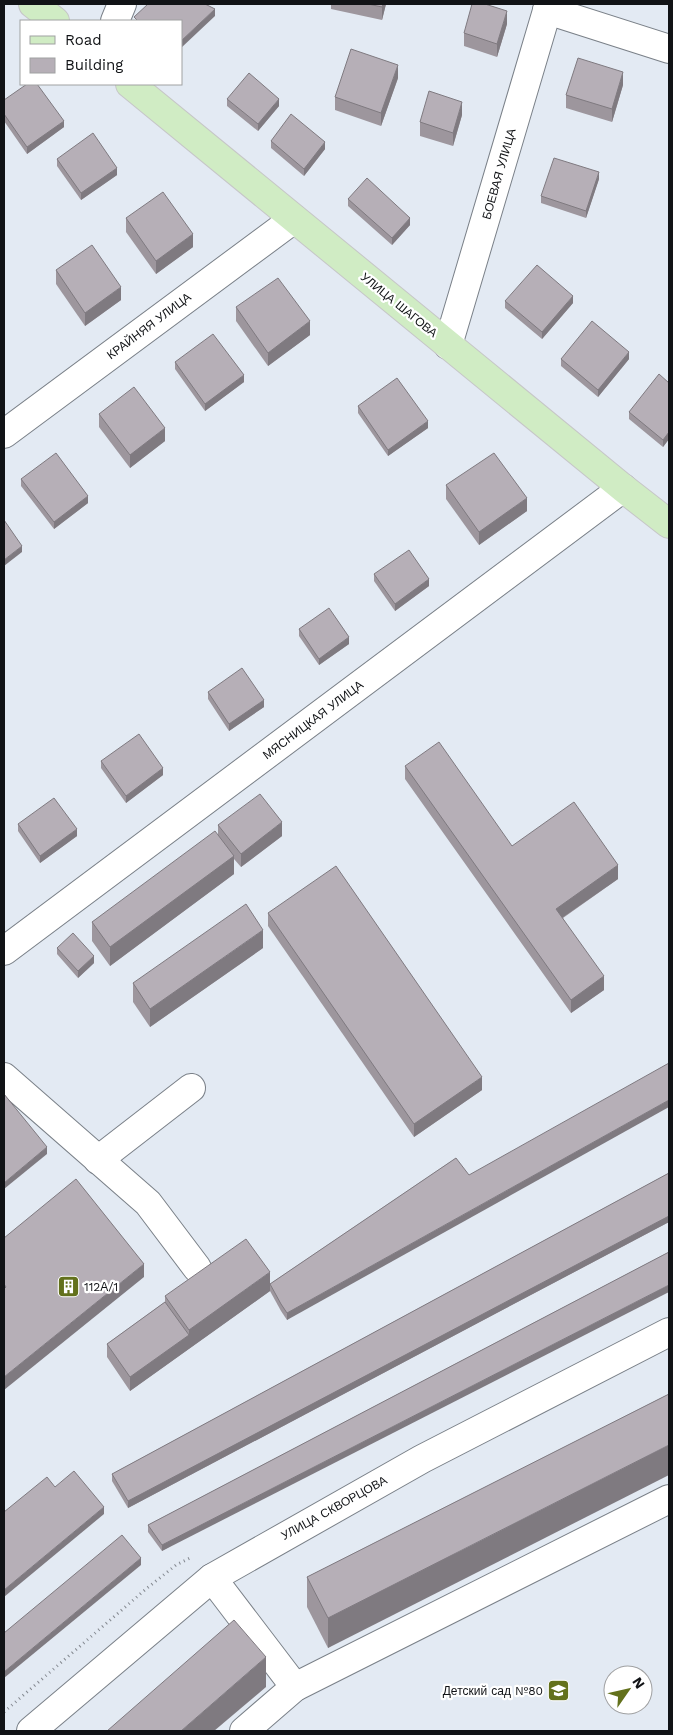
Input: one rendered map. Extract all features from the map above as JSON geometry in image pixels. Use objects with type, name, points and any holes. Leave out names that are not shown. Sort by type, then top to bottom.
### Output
[{"type":"main road","points":[[33,4],[53,20]]},
{"type":"main road","name":"УЛИЦА ШАГОВА","points":[[131,85],[669,524]]},
{"type":"street","points":[[115,20],[122,4]]},
{"type":"street","points":[[548,7],[669,49]]},
{"type":"street","name":"БОЕВАЯ УЛИЦА","points":[[448,345],[548,7]]},
{"type":"street","name":"КРАЙНЯЯ УЛИЦА","points":[[4,434],[294,219]]},
{"type":"street","name":"МЯСНИЦКАЯ УЛИЦА","points":[[4,951],[623,488]]},
{"type":"street","points":[[4,1077],[148,1203],[197,1268]]},
{"type":"street","points":[[98,1160],[191,1088]]},
{"type":"street","name":"УЛИЦА СКВОРЦОВА","points":[[31,1731],[212,1578],[422,1459],[669,1332]]},
{"type":"street","points":[[244,1731],[295,1687],[669,1499]]},
{"type":"street","points":[[212,1578],[295,1687]]},
{"type":"building","points":[[148,4],[205,4],[215,9],[182,40],[182,20],[137,20],[134,17]]},
{"type":"building","points":[[368,4],[383,4],[382,7]]},
{"type":"building","points":[[472,4],[485,4],[507,11],[497,44],[464,33]]},
{"type":"building","points":[[351,49],[398,65],[381,113],[335,97]]},
{"type":"building","points":[[578,58],[623,72],[612,109],[566,95]]},
{"type":"building","points":[[249,73],[279,99],[258,124],[227,99]]},
{"type":"building","points":[[26,85],[38,85],[64,121],[27,147],[4,114],[4,100]]},
{"type":"building","points":[[429,91],[462,102],[453,133],[420,122]]},
{"type":"building","points":[[291,114],[325,142],[304,169],[271,141]]},
{"type":"building","points":[[93,133],[117,168],[81,193],[57,159]]},
{"type":"building","points":[[554,158],[599,172],[586,211],[541,196]]},
{"type":"building","points":[[367,178],[410,218],[392,238],[348,199]]},
{"type":"building","points":[[163,192],[193,234],[156,261],[126,218]]},
{"type":"building","points":[[92,245],[121,287],[85,313],[56,270]]},
{"type":"building","points":[[537,265],[573,296],[542,332],[505,301]]},
{"type":"building","points":[[278,278],[310,321],[268,353],[236,307]]},
{"type":"building","points":[[592,321],[629,352],[598,390],[561,359]]},
{"type":"building","points":[[213,334],[244,375],[205,404],[175,362]]},
{"type":"building","points":[[659,374],[669,383],[669,432],[663,440],[629,412]]},
{"type":"building","points":[[397,378],[428,421],[388,450],[358,406]]},
{"type":"building","points":[[134,387],[165,428],[130,455],[99,414]]},
{"type":"building","points":[[56,453],[88,496],[54,522],[21,479]]},
{"type":"building","points":[[494,453],[527,498],[479,532],[446,485]]},
{"type":"building","points":[[4,520],[22,546],[4,560]]},
{"type":"building","points":[[409,550],[429,579],[395,604],[374,574]]},
{"type":"building","points":[[329,608],[349,637],[319,659],[299,629]]},
{"type":"building","points":[[242,668],[264,700],[229,724],[208,692]]},
{"type":"building","points":[[139,734],[163,768],[126,796],[101,761]]},
{"type":"building","points":[[439,742],[512,846],[574,802],[618,865],[556,909],[604,976],[571,1000],[405,766]]},
{"type":"building","points":[[260,794],[282,822],[241,854],[218,825]]},
{"type":"building","points":[[54,798],[77,829],[40,856],[18,824]]},
{"type":"building","points":[[215,831],[234,856],[110,947],[92,922]]},
{"type":"building","points":[[336,866],[482,1077],[414,1124],[268,913]]},
{"type":"building","points":[[246,904],[263,930],[150,1009],[133,983]]},
{"type":"building","points":[[73,933],[94,956],[78,971],[57,948]]},
{"type":"building","points":[[669,1063],[669,1100],[287,1313],[281,1304],[270,1284],[456,1158],[469,1175]]},
{"type":"building","points":[[4,1094],[47,1147],[4,1183]]},
{"type":"building","points":[[669,1173],[669,1216],[128,1501],[112,1474]]},
{"type":"building","name":"112А/1","points":[[76,1179],[144,1264],[4,1377],[4,1289],[6,1287],[4,1284],[4,1238]]},
{"type":"building","points":[[246,1239],[270,1272],[189,1330],[165,1296]]},
{"type":"building","points":[[669,1252],[669,1285],[162,1545],[148,1525]]},
{"type":"building","points":[[165,1302],[189,1335],[130,1377],[107,1344]]},
{"type":"building","points":[[669,1394],[669,1445],[328,1618],[307,1577]]},
{"type":"building","points":[[74,1471],[104,1507],[4,1590],[4,1512],[47,1477],[55,1487]]},
{"type":"building","points":[[122,1535],[141,1558],[4,1672],[4,1633]]},
{"type":"building","points":[[234,1620],[266,1657],[181,1731],[107,1731]]},
{"type":"place","name":"112А/1","points":[[68,1287]]},
{"type":"place","name":"Детский сад №80","points":[[559,1691]]}]
